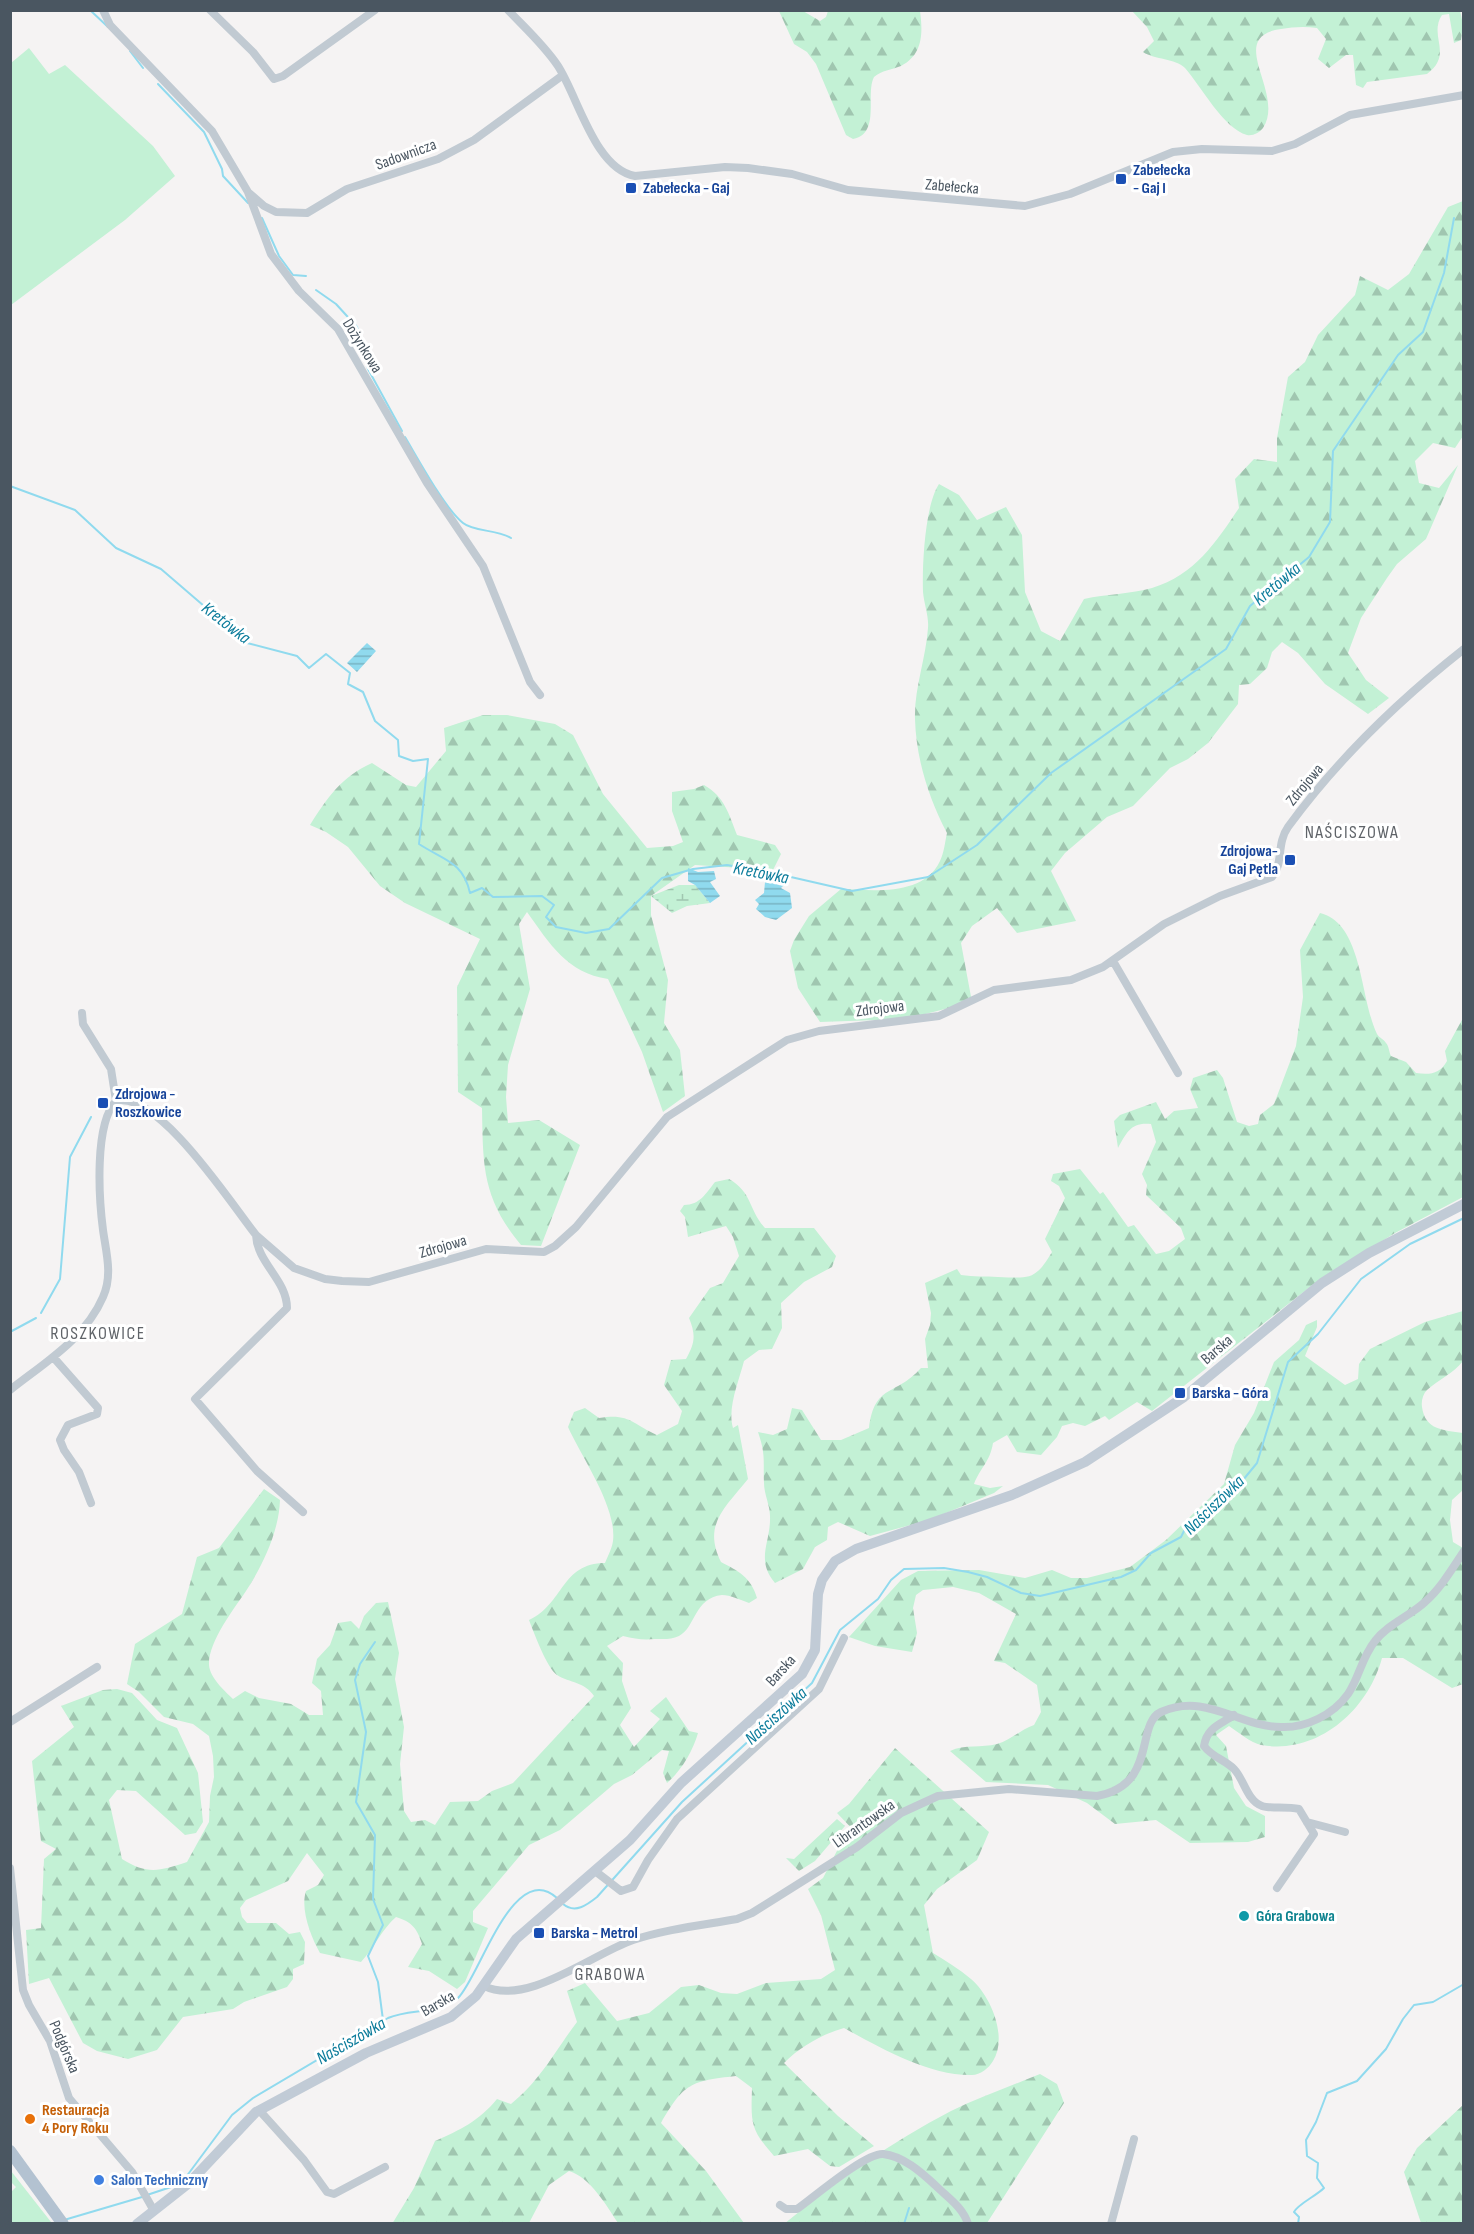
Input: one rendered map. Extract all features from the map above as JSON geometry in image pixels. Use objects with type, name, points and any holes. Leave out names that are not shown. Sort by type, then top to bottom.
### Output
[{"type":"main road","points":[[10,2151],[59,2218]]},
{"type":"street","name":"Dożynkowa","points":[[103,10],[110,26],[205,121],[248,192],[271,254],[299,291],[339,329],[428,483],[483,566],[530,681],[540,695]]},
{"type":"street","points":[[210,10],[253,52],[274,79],[283,76],[375,10]]},
{"type":"street","name":"Zabełecka","points":[[508,10],[536,40],[563,75],[602,151],[626,174],[635,176],[725,167],[748,168],[792,174],[848,190],[1025,206],[1070,194],[1173,152],[1202,149],[1272,151],[1295,144],[1350,115],[1464,95]]},
{"type":"street","name":"Sadownicza","points":[[248,192],[264,206],[276,212],[307,213],[346,189],[438,159],[474,140],[563,75]]},
{"type":"street","name":"Zdrojowa","points":[[116,1101],[140,1104],[162,1119],[190,1149],[256,1236],[294,1268],[317,1277],[369,1282],[486,1250],[544,1251],[555,1246],[576,1227],[667,1117],[787,1040],[819,1030],[939,1016],[994,990],[1071,980],[1113,961],[1164,924],[1220,896],[1272,878],[1277,871],[1278,847],[1282,834],[1301,811],[1369,734],[1426,679],[1464,649]]},
{"type":"street","points":[[1113,961],[1178,1073]]},
{"type":"street","points":[[10,1390],[54,1358],[96,1310],[109,1281],[102,1218],[101,1140],[105,1121],[116,1101],[111,1069],[83,1024],[82,1013]]},
{"type":"street","name":"Barska","points":[[139,2223],[189,2183],[237,2129],[259,2110],[366,2053],[451,2017],[476,1996],[516,1939],[570,1892],[599,1874],[681,1784],[802,1674],[815,1650],[820,1586],[830,1567],[839,1558],[864,1546],[1012,1495],[1094,1457],[1185,1397],[1322,1283],[1369,1253],[1464,1204]]},
{"type":"street","name":"Zdrojowa","points":[[256,1236],[256,1249],[284,1292],[287,1308],[195,1399],[257,1471],[303,1512]]},
{"type":"street","points":[[54,1358],[98,1408],[97,1414],[68,1425],[60,1440],[79,1472],[91,1503]]},
{"type":"street","name":"Librantowska","points":[[484,1986],[500,1991],[543,1983],[633,1940],[737,1919],[752,1913],[857,1847],[901,1813],[938,1796],[1009,1789],[1097,1796],[1108,1794],[1131,1777],[1144,1751],[1149,1724],[1161,1712],[1199,1706],[1217,1708],[1280,1727],[1317,1720],[1348,1694],[1375,1640],[1435,1593],[1464,1551]]},
{"type":"street","points":[[599,1874],[621,1891],[633,1887],[648,1860],[677,1819],[819,1689],[844,1638]]},
{"type":"street","points":[[10,1722],[97,1667]]},
{"type":"street","points":[[1234,1715],[1213,1727],[1206,1735],[1204,1746],[1208,1752],[1233,1768],[1258,1805],[1265,1808],[1284,1806],[1299,1809],[1314,1834],[1277,1888]]},
{"type":"street","points":[[1307,1822],[1345,1832]]},
{"type":"street","name":"Podgórska","points":[[10,1868],[24,1990],[29,2005],[50,2041],[69,2098],[132,2172],[154,2211]]},
{"type":"street","points":[[259,2110],[304,2160],[327,2192],[334,2194],[385,2167]]},
{"type":"street","points":[[1111,2223],[1134,2139]]},
{"type":"street","points":[[780,2205],[786,2209],[797,2209],[875,2154],[883,2154],[892,2156],[919,2171],[959,2207],[968,2223]]},
{"type":"green space","points":[[1460,10],[1463,25],[1461,40],[1454,43],[1449,14],[1442,15],[1438,23],[1439,59],[1435,67],[1427,74],[1367,82],[1363,88],[1356,85],[1353,55],[1346,55],[1329,68],[1318,59],[1326,39],[1317,28],[1281,29],[1265,34],[1257,43],[1256,55],[1268,99],[1268,114],[1263,128],[1256,134],[1249,135],[1238,131],[1221,116],[1185,68],[1176,62],[1143,52],[1154,41],[1147,27],[1132,11]]},
{"type":"green space","points":[[779,11],[803,11],[820,21],[826,17],[828,11],[920,11],[920,43],[914,56],[901,66],[883,71],[874,77],[870,122],[862,136],[853,139],[846,135],[816,64],[807,52],[794,44]]},
{"type":"green space","points":[[29,48],[49,74],[65,65],[153,146],[175,176],[125,220],[11,305],[11,63]]},
{"type":"green space","points":[[1463,201],[1463,436],[1455,448],[1433,443],[1415,461],[1419,483],[1439,488],[1458,465],[1426,539],[1397,564],[1387,578],[1361,618],[1348,653],[1366,680],[1389,698],[1368,714],[1325,684],[1298,653],[1282,642],[1272,652],[1267,668],[1250,684],[1239,685],[1238,704],[1208,743],[1188,759],[1170,768],[1133,806],[1107,817],[1065,853],[1051,871],[1076,921],[1017,933],[997,908],[972,926],[961,943],[972,1002],[906,1019],[820,1022],[798,988],[790,951],[809,916],[841,889],[896,889],[922,881],[932,873],[940,861],[944,847],[947,833],[921,764],[915,719],[916,696],[928,628],[923,592],[925,536],[930,506],[939,484],[959,495],[977,520],[1006,507],[1022,535],[1025,592],[1041,631],[1060,641],[1084,599],[1152,588],[1180,575],[1203,556],[1239,508],[1235,479],[1254,459],[1277,462],[1277,438],[1288,377],[1305,362],[1318,335],[1355,295],[1360,276],[1388,290],[1409,274],[1448,207]]},
{"type":"green space","points":[[483,715],[507,715],[555,724],[573,735],[603,794],[647,848],[673,846],[683,842],[672,811],[672,792],[704,785],[721,800],[737,835],[775,845],[781,854],[773,870],[695,865],[651,896],[651,915],[668,980],[664,1023],[680,1050],[685,1096],[663,1112],[642,1052],[608,979],[594,976],[570,964],[552,946],[527,912],[519,924],[530,989],[508,1065],[506,1097],[508,1123],[539,1120],[580,1145],[541,1246],[521,1245],[499,1212],[487,1181],[484,1164],[482,1108],[458,1092],[457,987],[480,939],[405,903],[380,886],[348,847],[326,832],[310,825],[323,805],[344,781],[372,763],[406,785],[416,787],[446,751],[444,728]]},
{"type":"green space","points":[[679,885],[695,885],[710,903],[687,906],[672,913],[651,896]]},
{"type":"green space","points":[[1320,913],[1334,920],[1345,931],[1358,964],[1371,1019],[1377,1034],[1387,1044],[1391,1056],[1406,1062],[1416,1073],[1430,1074],[1438,1071],[1447,1061],[1445,1051],[1463,1018],[1463,1197],[1395,1233],[1315,1283],[1152,1411],[1137,1402],[1109,1420],[1105,1416],[1085,1426],[1073,1423],[1062,1426],[1057,1437],[1041,1455],[1017,1452],[1007,1435],[993,1443],[990,1455],[974,1484],[990,1488],[1003,1486],[994,1493],[929,1520],[870,1536],[838,1522],[828,1527],[827,1540],[815,1547],[803,1569],[775,1583],[769,1574],[765,1558],[770,1516],[764,1487],[763,1452],[758,1432],[773,1435],[787,1429],[792,1408],[802,1410],[821,1440],[841,1440],[869,1428],[872,1414],[881,1397],[912,1377],[921,1368],[928,1368],[925,1339],[931,1313],[925,1283],[957,1269],[961,1275],[966,1276],[1024,1277],[1036,1273],[1041,1268],[1052,1252],[1045,1239],[1065,1198],[1059,1186],[1051,1181],[1053,1174],[1080,1169],[1100,1194],[1103,1192],[1128,1227],[1134,1225],[1156,1254],[1169,1251],[1185,1239],[1181,1228],[1146,1195],[1147,1185],[1142,1174],[1156,1142],[1151,1124],[1134,1126],[1118,1148],[1114,1121],[1120,1115],[1156,1102],[1165,1119],[1174,1111],[1198,1108],[1190,1089],[1193,1078],[1217,1070],[1223,1078],[1237,1122],[1249,1126],[1258,1124],[1260,1115],[1274,1104],[1296,1046],[1303,997],[1300,950]]},
{"type":"green space","points":[[729,1179],[742,1190],[765,1228],[814,1228],[836,1256],[832,1267],[804,1282],[781,1303],[782,1328],[772,1349],[759,1350],[744,1361],[734,1394],[731,1412],[733,1428],[738,1425],[748,1479],[719,1517],[714,1537],[721,1562],[747,1580],[757,1598],[749,1603],[725,1595],[713,1597],[706,1601],[685,1632],[679,1636],[670,1639],[635,1639],[623,1636],[607,1646],[623,1663],[622,1681],[631,1708],[620,1725],[634,1747],[660,1719],[650,1711],[666,1697],[689,1731],[698,1733],[682,1767],[667,1783],[663,1773],[669,1751],[662,1750],[632,1775],[614,1784],[560,1830],[529,1845],[473,1911],[473,1922],[488,1928],[465,1982],[457,1989],[429,1971],[408,1967],[422,1944],[413,1926],[396,1917],[361,1962],[320,1953],[307,1923],[304,1906],[306,1891],[318,1885],[324,1875],[307,1853],[288,1881],[246,1900],[240,1908],[242,1917],[247,1923],[276,1923],[289,1934],[300,1932],[305,1942],[304,1964],[293,1969],[293,1979],[287,1987],[244,2002],[233,2009],[183,2017],[157,2050],[128,2059],[97,2051],[83,2043],[49,1978],[29,1984],[26,1930],[41,1928],[44,1859],[56,1849],[41,1841],[32,1761],[74,1727],[61,1706],[103,1690],[117,1689],[132,1693],[157,1720],[177,1728],[198,1773],[203,1822],[196,1833],[185,1835],[136,1791],[117,1790],[109,1800],[122,1859],[139,1867],[154,1870],[187,1862],[209,1822],[210,1796],[214,1777],[209,1736],[193,1724],[164,1717],[139,1692],[127,1684],[135,1644],[182,1614],[197,1557],[219,1548],[264,1489],[280,1500],[277,1524],[258,1570],[213,1646],[209,1665],[218,1684],[233,1699],[245,1691],[259,1698],[291,1704],[309,1715],[323,1715],[321,1691],[312,1683],[317,1659],[330,1645],[338,1623],[351,1621],[359,1629],[364,1616],[376,1603],[388,1602],[399,1653],[395,1679],[404,1727],[400,1764],[404,1811],[411,1822],[425,1820],[435,1825],[450,1802],[478,1801],[492,1791],[513,1783],[594,1696],[586,1688],[562,1678],[553,1671],[541,1650],[529,1620],[541,1613],[579,1570],[605,1563],[613,1541],[610,1513],[568,1427],[574,1412],[585,1408],[599,1418],[624,1418],[657,1435],[678,1424],[682,1411],[664,1385],[671,1360],[686,1359],[694,1339],[689,1318],[710,1288],[723,1283],[739,1256],[733,1237],[726,1226],[688,1237],[685,1217],[680,1211],[684,1205],[702,1198],[715,1182]]},
{"type":"green space","points":[[1463,1311],[1463,1361],[1427,1390],[1423,1396],[1422,1405],[1424,1415],[1431,1425],[1442,1430],[1463,1433],[1463,1490],[1452,1500],[1450,1520],[1453,1542],[1463,1548],[1463,1684],[1452,1688],[1403,1658],[1382,1658],[1375,1677],[1353,1711],[1321,1736],[1302,1743],[1282,1746],[1257,1744],[1229,1726],[1216,1735],[1226,1746],[1234,1788],[1246,1806],[1265,1816],[1265,1837],[1248,1842],[1190,1843],[1156,1820],[1115,1824],[1087,1803],[1048,1785],[986,1782],[950,1751],[1002,1742],[1034,1725],[1041,1712],[1037,1685],[1005,1663],[994,1661],[1016,1614],[979,1593],[953,1587],[923,1590],[916,1595],[913,1608],[917,1633],[912,1652],[875,1646],[849,1637],[901,1580],[918,1571],[979,1570],[1025,1578],[1052,1570],[1071,1578],[1087,1578],[1130,1567],[1166,1540],[1224,1484],[1235,1445],[1254,1413],[1274,1362],[1299,1340],[1306,1325],[1317,1320],[1317,1327],[1305,1356],[1345,1385],[1358,1379],[1359,1364],[1370,1349],[1425,1322]]},
{"type":"green space","points":[[895,1748],[989,1832],[977,1860],[937,1889],[924,1905],[933,1953],[971,1979],[991,2006],[999,2040],[993,2061],[987,2069],[972,2075],[939,2071],[905,2059],[844,2028],[804,2046],[784,2063],[838,2116],[874,2146],[839,2167],[830,2166],[808,2149],[774,2156],[756,2132],[752,2118],[752,2088],[736,2076],[709,2080],[690,2086],[676,2099],[661,2123],[706,2171],[744,2223],[618,2223],[591,2186],[569,2171],[549,2185],[529,2223],[392,2224],[414,2188],[435,2141],[469,2124],[497,2099],[511,2104],[547,2065],[577,2022],[567,1991],[585,1983],[617,2021],[649,2013],[681,1987],[699,1985],[721,1993],[737,1994],[766,1983],[821,1979],[835,1970],[821,1915],[808,1889],[823,1878],[841,1843],[859,1836],[837,1813],[849,1804]]},
{"type":"green space","points":[[837,1819],[845,1826],[815,1861],[799,1871],[786,1858],[794,1859]]},
{"type":"green space","points":[[1040,2074],[1057,2084],[1064,2103],[987,2223],[784,2224],[844,2178],[929,2123],[962,2106]]},
{"type":"green space","points":[[1463,2105],[1463,2223],[1421,2223],[1404,2172],[1417,2148]]},
{"type":"green space","points":[[11,2171],[51,2222],[11,2223],[11,2192],[16,2187],[11,2182]]},
{"type":"water","points":[[367,643],[376,651],[357,672],[347,663]]},
{"type":"water","points":[[688,868],[698,872],[714,871],[716,879],[710,882],[720,896],[710,903],[695,885],[688,881]]},
{"type":"water","points":[[773,870],[785,879],[785,884],[781,888],[790,893],[792,908],[776,920],[765,917],[756,909],[759,904],[755,900],[764,893],[765,882],[771,880]]},
{"type":"waterway","points":[[90,10],[108,27]]},
{"type":"waterway","points":[[130,51],[143,68]]},
{"type":"waterway","points":[[158,84],[204,132],[222,169],[223,176],[248,203]]},
{"type":"waterway","points":[[262,218],[279,256],[293,275],[306,276]]},
{"type":"waterway","name":"Kretówka","points":[[10,486],[75,510],[116,548],[161,569],[247,643],[297,656],[309,668],[326,654],[350,673],[348,684],[363,692],[375,721],[398,740],[399,756],[413,761],[428,759],[419,844],[451,862],[467,882],[470,893],[482,888],[493,897],[542,896],[554,905],[546,917],[556,927],[586,933],[609,929],[662,878],[693,869],[727,865],[852,891],[928,877],[977,845],[1051,773],[1226,649],[1250,606],[1309,557],[1330,522],[1333,451],[1398,355],[1423,332],[1444,273],[1454,218]]},
{"type":"waterway","points":[[316,290],[336,304],[357,327],[368,369],[402,431]]},
{"type":"waterway","points":[[405,437],[440,495],[463,523],[511,538]]},
{"type":"waterway","points":[[41,1313],[60,1279],[70,1157],[91,1117]]},
{"type":"waterway","name":"Naściszówka","points":[[563,1904],[576,1908],[597,1897],[682,1802],[812,1683],[840,1630],[878,1599],[891,1580],[904,1569],[944,1568],[968,1572],[987,1577],[1021,1593],[1040,1596],[1121,1577],[1136,1570],[1151,1553],[1181,1537],[1185,1529],[1196,1521],[1228,1488],[1243,1480],[1257,1463],[1288,1362],[1318,1334],[1361,1279],[1410,1244],[1464,1218]]},
{"type":"waterway","points":[[10,1332],[36,1318]]},
{"type":"waterway","points":[[375,1642],[360,1664],[355,1680],[366,1732],[356,1802],[375,1835],[373,1899],[383,1925],[368,1956],[378,1982],[383,2020]]},
{"type":"waterway","name":"Naściszówka","points":[[147,2195],[171,2187],[186,2177],[232,2115],[253,2098],[388,2018],[441,2007],[458,1998],[512,1907],[526,1894],[541,1890],[557,1898]]},
{"type":"waterway","points":[[1298,2224],[1299,2217],[1294,2212],[1296,2209],[1324,2188],[1317,2178],[1318,2163],[1307,2156],[1306,2140],[1327,2093],[1357,2081],[1386,2049],[1414,2005],[1433,2002],[1464,1984]]},
{"type":"waterway","name":"Naściszówka","points":[[64,2220],[142,2197]]},
{"type":"waterway","points":[[904,2224],[909,2208]]},
{"type":"place","name":"Zabełecka - Gaj I","points":[[1121,179]]},
{"type":"place","name":"Zabełecka - Gaj","points":[[631,188]]},
{"type":"place","name":"Zdrojowa- Gaj Pętla","points":[[1290,860]]},
{"type":"place","name":"Zdrojowa - Roszkowice","points":[[103,1103]]},
{"type":"place","name":"Barska - Góra","points":[[1180,1393]]},
{"type":"place","name":"Góra Grabowa","points":[[1244,1916]]},
{"type":"place","name":"Barska - Metrol","points":[[539,1933]]},
{"type":"place","name":"Restauracja 4 Pory Roku","points":[[30,2119]]},
{"type":"place","name":"Salon Techniczny","points":[[99,2180]]},
{"type":"district","name":"NAŚCISZOWA","points":[[1352,832]]},
{"type":"district","name":"ROSZKOWICE","points":[[98,1333]]},
{"type":"district","name":"GRABOWA","points":[[610,1974]]}]
